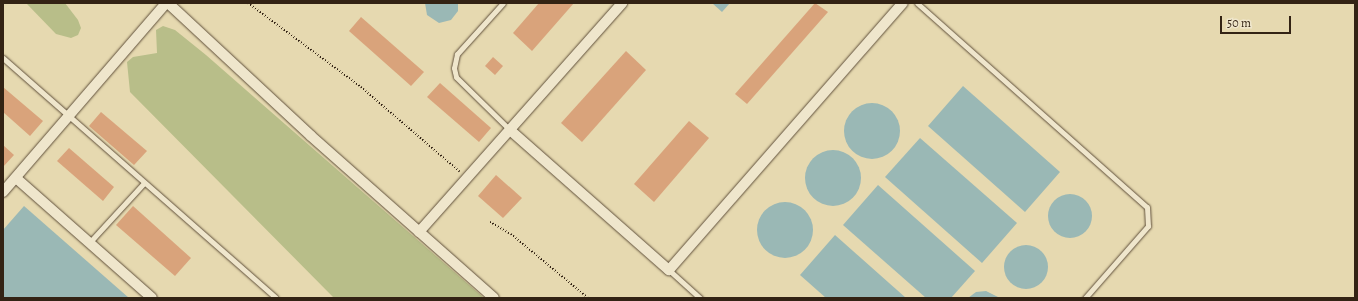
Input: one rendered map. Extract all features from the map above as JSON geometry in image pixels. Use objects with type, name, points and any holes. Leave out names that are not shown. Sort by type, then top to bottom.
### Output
[{"type":"street","points":[[3,192],[167,3],[419,232],[494,298]]},
{"type":"street","points":[[419,232],[622,3]]},
{"type":"street","points":[[510,130],[669,270],[903,3]]},
{"type":"street","points":[[16,178],[152,298]]},
{"type":"lane","points":[[916,3],[1147,207],[1148,226],[1085,298]]},
{"type":"lane","points":[[499,4],[458,54],[454,68],[456,77],[510,130]]},
{"type":"lane","points":[[3,58],[276,298]]},
{"type":"lane","points":[[90,243],[144,182]]},
{"type":"lane","points":[[669,270],[700,298]]},
{"type":"path","points":[[248,3],[361,87],[468,178]]},
{"type":"path","points":[[490,222],[511,234],[588,298]]},
{"type":"green space","points":[[26,3],[65,3],[78,20],[81,28],[78,35],[71,38],[56,34]]},
{"type":"green space","points":[[163,26],[175,30],[206,55],[484,298],[334,298],[130,92],[127,62],[133,57],[157,53],[156,30]]},
{"type":"water","points":[[425,3],[458,3],[458,11],[451,20],[439,23],[427,15]]},
{"type":"water","points":[[712,3],[730,3],[722,12]]},
{"type":"water","points":[[963,86],[1060,172],[1025,212],[928,126]]},
{"type":"water","points":[[866,103],[878,103],[888,107],[896,115],[900,125],[900,137],[896,147],[888,155],[878,159],[866,159],[856,155],[848,147],[844,137],[844,125],[848,115],[856,107]]},
{"type":"water","points":[[920,138],[1017,223],[982,263],[885,177]]},
{"type":"water","points":[[827,150],[839,150],[849,154],[857,162],[861,172],[861,184],[857,194],[849,202],[839,206],[827,206],[817,202],[809,194],[805,184],[805,172],[809,162],[817,154]]},
{"type":"water","points":[[878,185],[975,271],[951,298],[926,298],[843,225]]},
{"type":"water","points":[[1070,194],[1082,198],[1088,204],[1092,216],[1088,228],[1082,234],[1070,238],[1058,234],[1052,228],[1048,216],[1052,204],[1058,198]]},
{"type":"water","points":[[779,202],[791,202],[801,206],[809,214],[813,224],[813,236],[809,246],[801,254],[791,258],[779,258],[769,254],[761,246],[757,236],[757,224],[761,214],[769,206]]},
{"type":"water","points":[[24,206],[129,298],[3,298],[3,230]]},
{"type":"water","points":[[835,235],[906,298],[826,298],[800,275]]},
{"type":"water","points":[[1026,245],[1038,249],[1044,255],[1048,267],[1044,279],[1038,285],[1026,289],[1014,285],[1008,279],[1004,267],[1008,255],[1014,249]]},
{"type":"water","points":[[986,291],[1000,298],[968,298],[976,292]]},
{"type":"building","points":[[539,3],[574,3],[532,51],[513,33]]},
{"type":"building","points":[[815,3],[828,12],[747,104],[735,94]]},
{"type":"building","points":[[361,17],[424,72],[411,86],[349,31]]},
{"type":"building","points":[[626,51],[646,70],[582,142],[561,123]]},
{"type":"building","points":[[493,57],[503,66],[495,75],[485,66]]},
{"type":"building","points":[[440,83],[491,128],[479,142],[427,97]]},
{"type":"building","points":[[3,87],[43,121],[30,136],[3,112]]},
{"type":"building","points":[[101,112],[147,151],[134,165],[89,126]]},
{"type":"building","points":[[689,121],[709,138],[654,202],[634,184]]},
{"type":"building","points":[[3,145],[14,155],[3,167]]},
{"type":"building","points":[[69,148],[114,187],[103,201],[57,161]]},
{"type":"building","points":[[496,175],[522,198],[503,218],[478,196]]},
{"type":"building","points":[[133,206],[191,258],[175,276],[116,225]]}]
